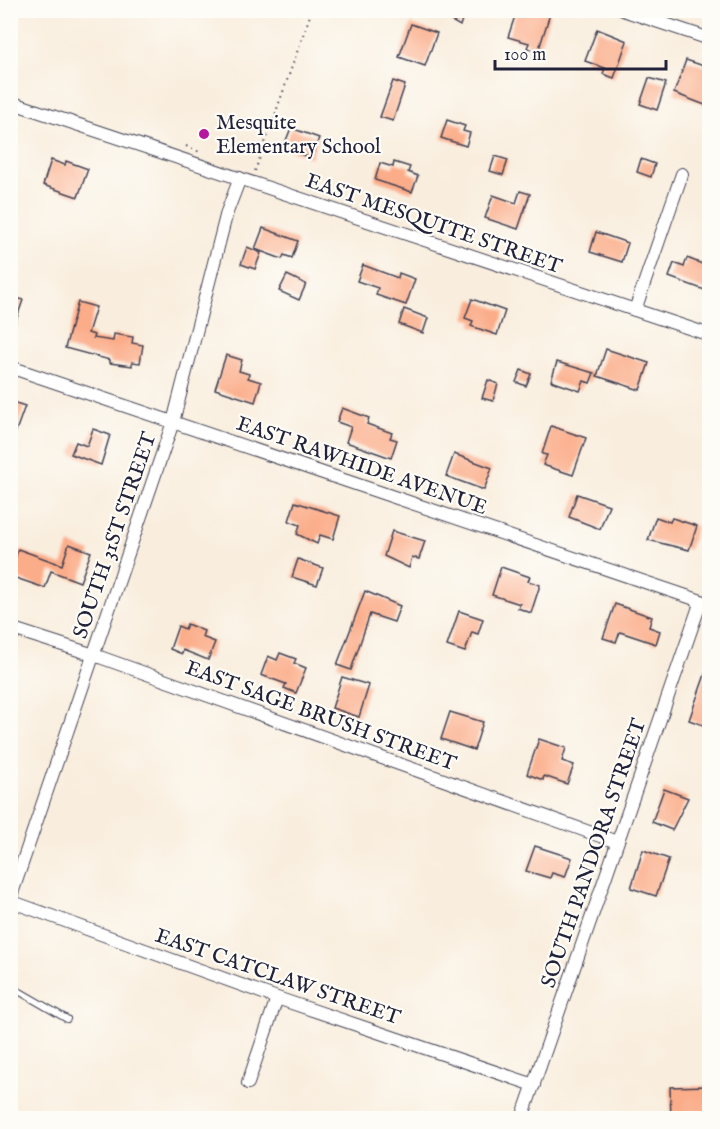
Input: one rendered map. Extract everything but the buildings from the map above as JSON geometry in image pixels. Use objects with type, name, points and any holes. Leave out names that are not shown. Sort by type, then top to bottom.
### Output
[{"type":"street","points":[[623,10],[710,39]]},
{"type":"street","name":"EAST MESQUITE STREET","points":[[10,102],[244,174],[710,334]]},
{"type":"street","name":"SOUTH 31ST STREET","points":[[10,900],[173,422],[227,212],[244,174]]},
{"type":"street","points":[[635,310],[682,174]]},
{"type":"street","name":"EAST RAWHIDE AVENUE","points":[[10,366],[701,601]]},
{"type":"street","name":"SOUTH PANDORA STREET","points":[[522,1119],[701,601]]},
{"type":"street","name":"EAST SAGE BRUSH STREET","points":[[10,628],[94,655],[617,842]]},
{"type":"street","name":"EAST CATCLAW STREET","points":[[10,900],[277,998],[534,1085]]},
{"type":"street","points":[[248,1083],[277,998]]},
{"type":"lane","points":[[10,986],[67,1018]]},
{"type":"path","points":[[244,174],[255,172],[258,169],[312,10]]},
{"type":"path","points":[[186,146],[208,155]]},
{"type":"place","name":"Mesquite Elementary School","points":[[204,134]]}]
